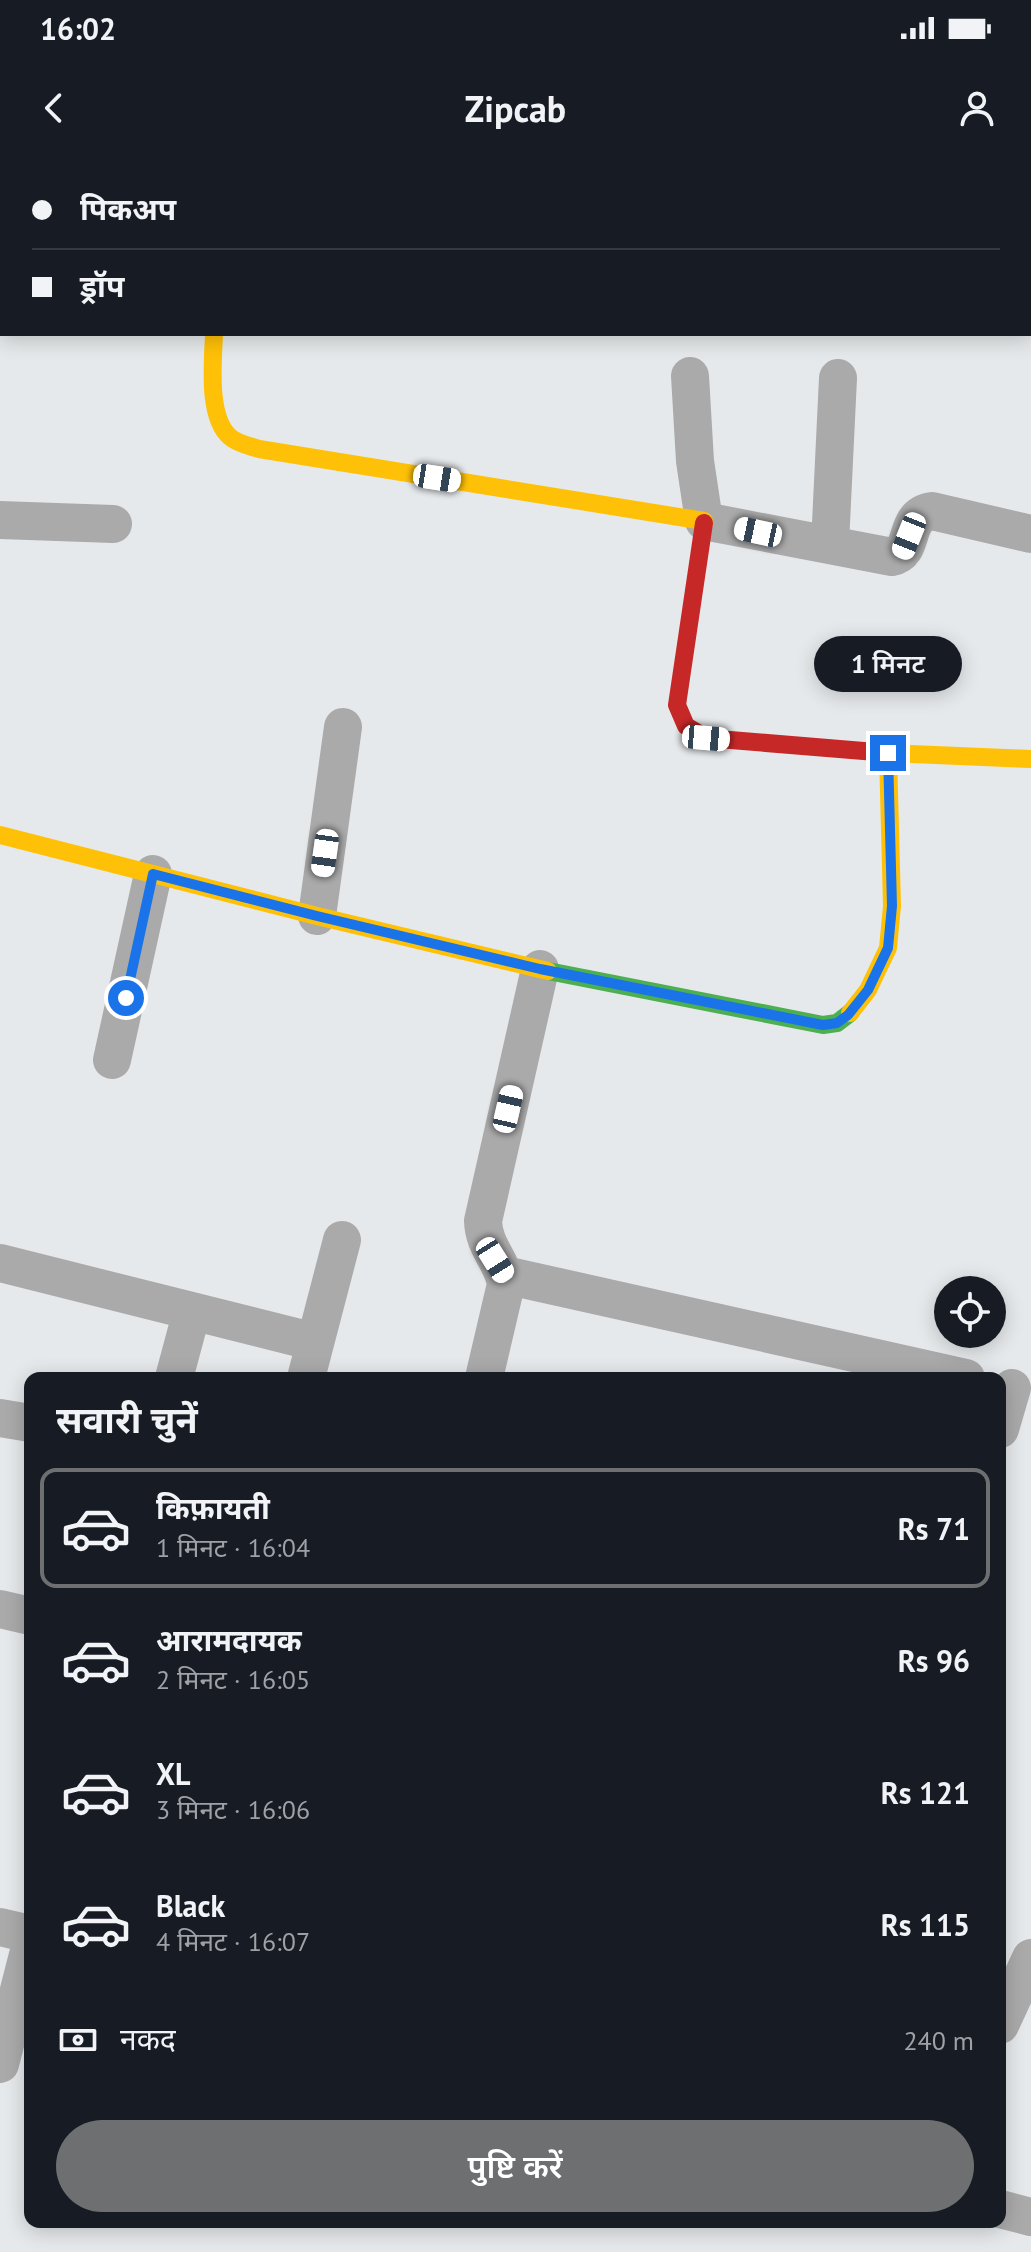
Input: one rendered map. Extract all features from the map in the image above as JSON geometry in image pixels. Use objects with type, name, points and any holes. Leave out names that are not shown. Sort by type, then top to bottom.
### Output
[{"type":"street","points":[[214,336],[216,412],[221,428],[231,439],[259,449],[704,521],[892,557],[898,556],[919,515],[932,511],[1031,534]]},
{"type":"street","points":[[690,376],[695,461],[704,521],[677,705],[679,716],[688,729],[706,738],[888,753],[1031,759]]},
{"type":"street","points":[[830,544],[838,378]]},
{"type":"street","points":[[0,520],[113,524]]},
{"type":"street","points":[[317,916],[343,727]]},
{"type":"street","points":[[0,835],[540,969],[823,1025],[837,1023],[848,1015],[868,990],[888,948],[892,906],[888,753]]},
{"type":"street","points":[[112,1060],[153,874]]},
{"type":"street","points":[[486,1372],[506,1294],[505,1275],[486,1245],[483,1221],[540,969]]},
{"type":"street","points":[[3,1275],[192,1311],[310,1360],[342,1240]]},
{"type":"street","points":[[505,1275],[929,1372]]},
{"type":"street","points":[[176,1372],[192,1311]]},
{"type":"street","points":[[1006,1411],[1014,1388]]},
{"type":"street","points":[[0,1418],[24,1422]]},
{"type":"street","points":[[0,1609],[24,1615]]},
{"type":"street","points":[[0,1927],[24,1933]]},
{"type":"street","points":[[1006,2012],[1031,1958]]},
{"type":"street","points":[[0,2064],[24,1970]]},
{"type":"street","points":[[1006,2211],[1031,2217]]},
{"type":"traffic: fast","points":[[548,971],[823,1025],[837,1023],[850,1013]]},
{"type":"traffic: slow","points":[[214,336],[213,388],[218,416],[230,437],[240,443],[259,449],[704,523]]},
{"type":"traffic: slow","points":[[850,1013],[868,990],[888,948],[892,906],[888,753],[1031,759]]},
{"type":"traffic: slow","points":[[0,835],[548,971]]},
{"type":"traffic: jam","points":[[704,523],[677,705],[686,726],[706,738],[888,753]]},
{"type":"route","points":[[126,998],[153,874],[540,969],[823,1025],[837,1023],[848,1015],[868,990],[888,948],[892,906],[888,753]]}]
